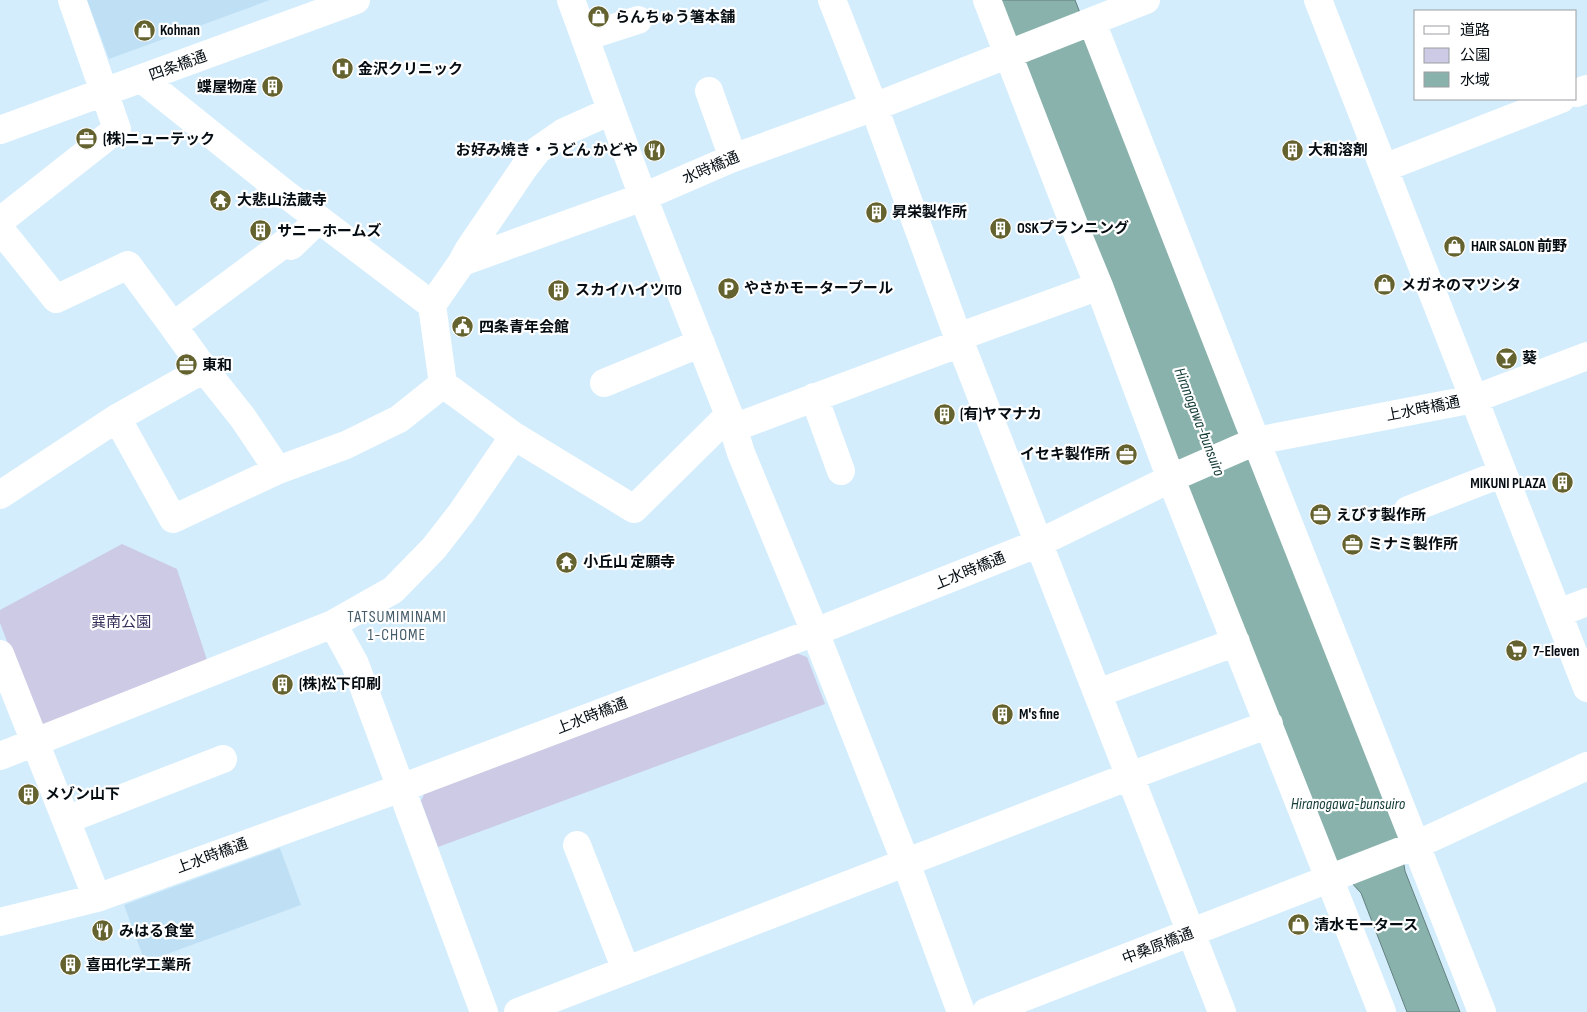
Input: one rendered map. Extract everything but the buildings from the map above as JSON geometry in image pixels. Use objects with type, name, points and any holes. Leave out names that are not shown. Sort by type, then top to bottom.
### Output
[{"type":"street","points":[[0,221],[117,129],[72,0]]},
{"type":"street","name":"四条橋通","points":[[0,130],[356,0]]},
{"type":"street","points":[[571,0],[611,112],[701,343],[741,453],[906,863],[961,1012]]},
{"type":"street","points":[[832,0],[874,107],[960,340],[1222,1012]]},
{"type":"street","points":[[987,0],[1011,52],[1078,235],[1382,1012]]},
{"type":"street","points":[[1146,0],[1091,23],[1413,846],[1482,1012]]},
{"type":"street","points":[[1318,0],[1587,688]]},
{"type":"street","points":[[585,38],[638,20]]},
{"type":"street","name":"水時橋通","points":[[462,262],[643,197],[733,158],[874,107],[1011,52],[1091,23]]},
{"type":"street","points":[[142,79],[283,192],[432,305]]},
{"type":"street","points":[[709,91],[733,158]]},
{"type":"street","points":[[1384,168],[1558,100]]},
{"type":"street","points":[[611,112],[564,132],[538,150],[432,305],[443,384],[514,436],[634,509],[731,422],[814,397],[1099,286]]},
{"type":"street","points":[[172,326],[285,243],[291,246],[319,219]]},
{"type":"street","points":[[0,229],[56,299],[128,265],[204,370],[243,418],[278,470]]},
{"type":"street","points":[[604,383],[701,343]]},
{"type":"street","name":"上水時橋通","points":[[0,922],[96,898],[401,788],[814,632],[1039,544],[1174,477],[1255,442],[1474,399],[1587,356]]},
{"type":"street","points":[[0,495],[117,418],[204,370]]},
{"type":"street","points":[[117,418],[173,519],[278,470],[346,445],[399,419],[443,384]]},
{"type":"street","points":[[814,397],[841,471]]},
{"type":"street","points":[[0,756],[333,624],[393,590],[434,548],[462,512],[514,436]]},
{"type":"street","points":[[1408,510],[1503,473]]},
{"type":"street","points":[[1558,614],[1587,602]]},
{"type":"street","points":[[333,624],[355,664],[484,1012]]},
{"type":"street","points":[[1098,693],[1236,642]]},
{"type":"street","points":[[0,654],[96,898]]},
{"type":"street","points":[[518,1012],[1269,724]]},
{"type":"street","points":[[66,820],[223,760]]},
{"type":"street","points":[[1413,846],[1587,766]]},
{"type":"street","points":[[577,846],[626,970]]},
{"type":"street","name":"中桑原橋通","points":[[986,1012],[1413,846]]},
{"type":"shaded area","name":"Kohnan","points":[[87,0],[270,0],[109,59]]},
{"type":"shaded area","points":[[280,848],[301,905],[145,962],[124,905]]},
{"type":"green space","name":"巽南公園","points":[[122,544],[177,569],[207,660],[40,728],[0,623],[0,610]]},
{"type":"green space","points":[[793,652],[807,657],[825,704],[438,847],[421,801],[425,792]]},
{"type":"water","name":"Hiranogawa-bunsuiro","points":[[996,0],[1075,0],[1398,830],[1405,871],[1460,1012],[1407,1012],[1361,893],[1329,858]]},
{"type":"place","name":"らんちゅう箸本舗","points":[[599,17]]},
{"type":"place","name":"Kohnan","points":[[144,30]]},
{"type":"place","name":"金沢クリニック","points":[[342,69]]},
{"type":"place","name":"蝶屋物産","points":[[273,87]]},
{"type":"place","name":"(株)ニューテック","points":[[87,139]]},
{"type":"place","name":"お好み焼き・うどん かどや","points":[[654,150]]},
{"type":"place","name":"大和溶剤","points":[[1292,150]]},
{"type":"place","name":"大悲山法蔵寺","points":[[221,200]]},
{"type":"place","name":"昇栄製作所","points":[[876,212]]},
{"type":"place","name":"OSKプランニング","points":[[1001,228]]},
{"type":"place","name":"サニーホームズ","points":[[261,231]]},
{"type":"place","name":"HAIR SALON 前野","points":[[1455,246]]},
{"type":"place","name":"メガネのマツシタ","points":[[1385,285]]},
{"type":"place","name":"やさかモータープール","points":[[728,288]]},
{"type":"place","name":"スカイハイツITO","points":[[559,290]]},
{"type":"place","name":"四条青年会館","points":[[463,327]]},
{"type":"place","name":"葵","points":[[1506,358]]},
{"type":"place","name":"東和","points":[[186,365]]},
{"type":"place","name":"(有)ヤマナカ","points":[[944,414]]},
{"type":"place","name":"イセキ製作所","points":[[1126,454]]},
{"type":"place","name":"MIKUNI PLAZA","points":[[1562,483]]},
{"type":"place","name":"えびす製作所","points":[[1320,515]]},
{"type":"place","name":"ミナミ製作所","points":[[1352,544]]},
{"type":"place","name":"小丘山 定願寺","points":[[567,562]]},
{"type":"place","name":"7-Eleven","points":[[1517,651]]},
{"type":"place","name":"(株)松下印刷","points":[[283,684]]},
{"type":"place","name":"M's fine","points":[[1003,714]]},
{"type":"place","name":"メゾン山下","points":[[29,794]]},
{"type":"place","name":"清水モータース","points":[[1298,925]]},
{"type":"place","name":"みはる食堂","points":[[103,931]]},
{"type":"place","name":"喜田化学工業所","points":[[70,965]]},
{"type":"district","name":"TATSUMIMINAMI 1-CHOME","points":[[397,626]]}]
